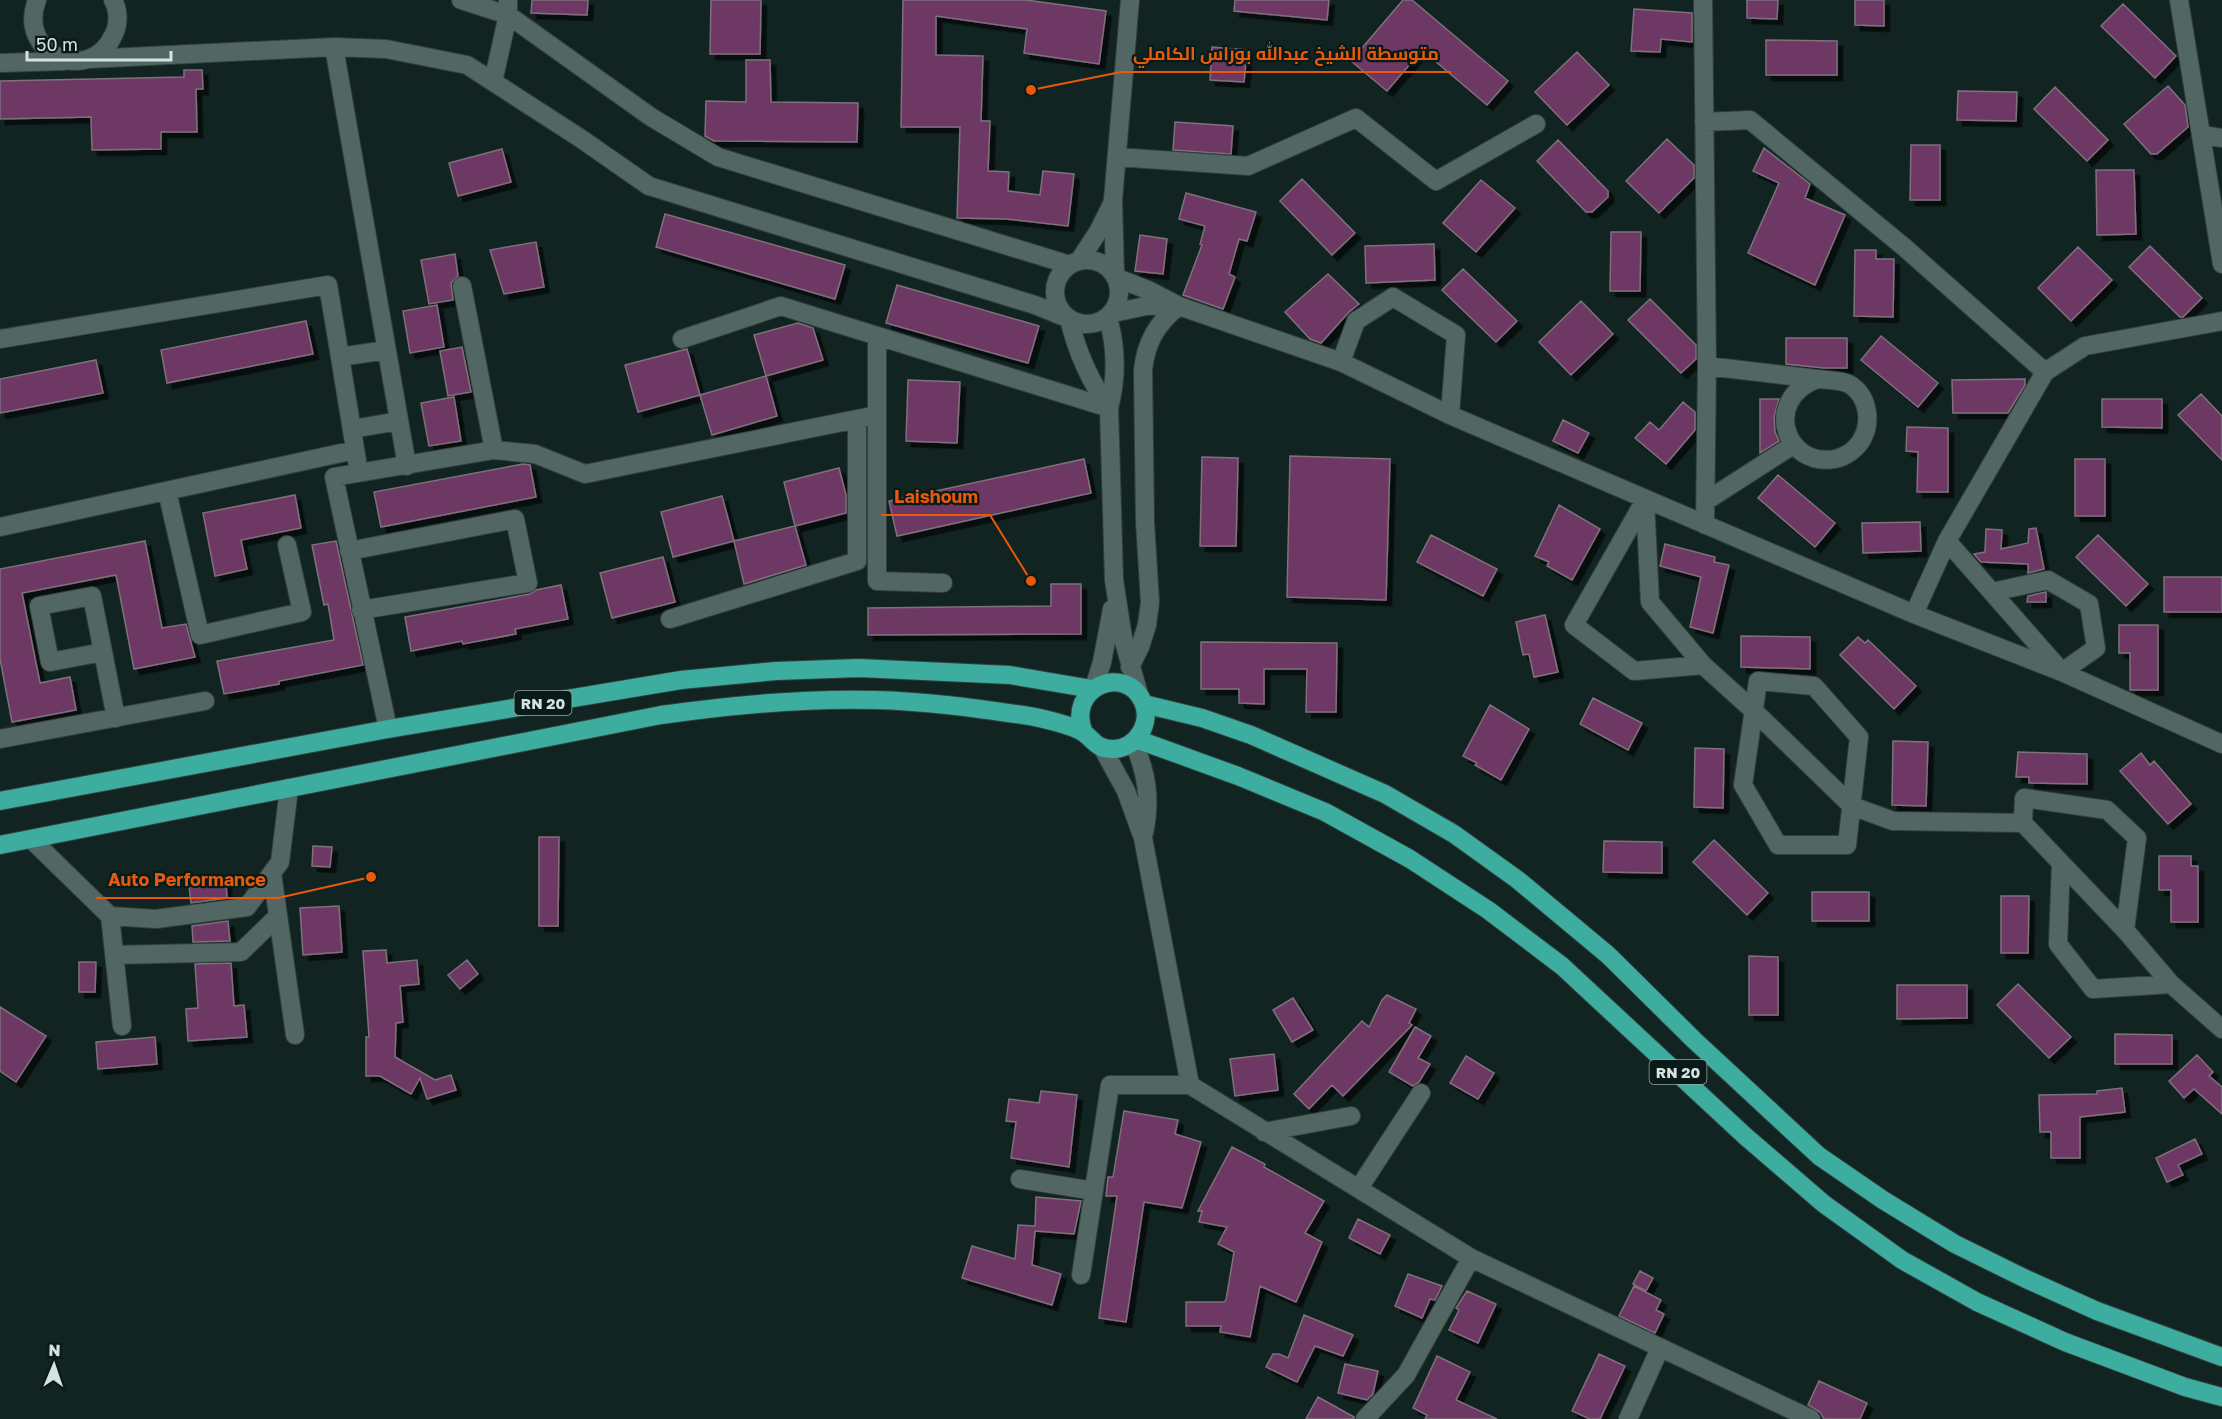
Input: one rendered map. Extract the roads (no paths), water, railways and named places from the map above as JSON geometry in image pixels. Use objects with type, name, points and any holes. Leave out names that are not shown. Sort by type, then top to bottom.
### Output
[{"type":"highway","name":"RN 20","points":[[0,801],[388,729],[681,680],[776,671],[859,668],[1010,675],[1093,688]]},
{"type":"highway","points":[[1113,682],[1123,684],[1141,700],[1146,717],[1143,729],[1135,740],[1124,747],[1113,749],[1102,747],[1091,742],[1084,733],[1079,714],[1085,696],[1093,688],[1113,682]]},
{"type":"highway","name":"RN 20","points":[[0,845],[661,715],[737,704],[874,700],[962,706],[1037,717],[1084,733]]},
{"type":"highway","name":"RN 20","points":[[1141,700],[1251,735],[1385,794],[1454,834],[1518,880],[1608,955],[1694,1040],[1819,1156],[1883,1200],[1955,1244],[2026,1279],[2097,1311],[2222,1357]]},
{"type":"highway","name":"RN 20","points":[[1135,740],[1238,776],[1324,812],[1410,859],[1488,910],[1562,966],[1745,1136],[1824,1204],[1902,1260],[1977,1302],[2065,1342],[2185,1387],[2222,1397]]},
{"type":"street","points":[[37,0],[33,10],[32,25],[37,38],[45,49],[57,57],[79,60],[100,53],[110,43],[116,31],[118,17],[113,0]]},
{"type":"street","points":[[461,0],[508,7],[651,117],[718,157],[1074,263],[1089,260],[1099,262],[1108,267],[1116,276],[1179,306],[1341,362],[1450,415],[1645,500],[1914,614],[2062,672],[2222,744]]},
{"type":"street","points":[[1130,0],[1113,200],[1119,300],[1110,315],[1116,363],[1113,393],[1108,408],[1114,580],[1119,619],[1130,667],[1141,700]]},
{"type":"street","points":[[1703,0],[1707,366],[1705,525]]},
{"type":"street","points":[[2179,0],[2222,264]]},
{"type":"street","points":[[493,82],[508,7]]},
{"type":"street","points":[[334,47],[407,466]]},
{"type":"street","points":[[0,63],[334,47],[386,50],[467,65],[649,186],[1035,305],[1078,324],[1099,323],[1110,315],[1146,306],[1179,306]]},
{"type":"street","points":[[1117,157],[1248,166],[1356,118],[1436,181],[1536,124]]},
{"type":"street","points":[[1704,122],[1749,120],[1904,247],[2045,372]]},
{"type":"street","points":[[2202,135],[2222,138]]},
{"type":"street","points":[[1108,408],[1084,366],[1068,319],[1056,301],[1054,291],[1062,272],[1074,263],[1098,232],[1113,200]]},
{"type":"street","points":[[0,339],[328,285],[359,471]]},
{"type":"street","points":[[462,286],[494,450]]},
{"type":"street","points":[[1341,362],[1356,321],[1393,297],[1456,335],[1450,415]]},
{"type":"street","points":[[682,339],[781,306],[1108,408]]},
{"type":"street","points":[[1130,667],[1148,625],[1150,602],[1144,522],[1145,355],[1157,327],[1179,306]]},
{"type":"street","points":[[1914,614],[1947,541],[2045,372],[2085,346],[2222,321]]},
{"type":"street","points":[[877,336],[877,581],[944,583]]},
{"type":"street","points":[[340,357],[386,350]]},
{"type":"street","points":[[1707,366],[1817,379],[1848,383],[1864,401],[1868,415],[1866,429],[1860,443],[1840,458],[1826,460],[1804,454],[1793,444],[1786,432],[1785,414],[1789,400],[1804,384],[1817,379]]},
{"type":"street","points":[[388,729],[334,477],[494,450],[536,454],[585,474],[877,415]]},
{"type":"street","points":[[670,619],[857,561],[856,419]]},
{"type":"street","points":[[352,429],[399,421]]},
{"type":"street","points":[[1706,501],[1793,444]]},
{"type":"street","points":[[0,527],[355,450]]},
{"type":"street","points":[[167,491],[200,635],[302,612],[287,545]]},
{"type":"street","points":[[1645,500],[1574,625],[1634,671],[1703,665]]},
{"type":"street","points":[[1645,500],[1650,602],[1703,665],[1852,806],[1893,822],[2023,823]]},
{"type":"street","points":[[349,551],[515,519],[528,583],[361,610]]},
{"type":"street","points":[[1947,541],[2062,672]]},
{"type":"street","points":[[1093,688],[1108,635],[1114,580]]},
{"type":"street","points":[[1992,592],[2048,580],[2089,604],[2096,648],[2062,672]]},
{"type":"street","points":[[103,652],[116,718]]},
{"type":"street","points":[[1758,681],[1814,686],[1859,737],[1852,806],[1847,845],[1778,845],[1743,785],[1758,681]]},
{"type":"street","points":[[0,739],[205,701]]},
{"type":"street","points":[[1135,740],[1148,788],[1147,821],[1143,838]]},
{"type":"street","points":[[1102,747],[1126,791],[1143,838],[1190,1085]]},
{"type":"street","points":[[110,916],[156,919],[247,907],[280,862],[289,788]]},
{"type":"street","points":[[2126,930],[2137,838],[2107,810],[2024,798],[2023,823],[2126,930],[2171,984],[2222,1029]]},
{"type":"street","points":[[31,839],[110,916],[122,1026]]},
{"type":"street","points":[[2061,863],[2058,944],[2093,989],[2171,984]]},
{"type":"street","points":[[272,873],[295,1035]]},
{"type":"street","points":[[114,955],[241,952],[278,916]]},
{"type":"street","points":[[1081,1275],[1110,1085],[1190,1085],[1471,1258],[1811,1419]]},
{"type":"street","points":[[1359,1188],[1421,1093]]},
{"type":"street","points":[[1264,1132],[1351,1116]]},
{"type":"street","points":[[1020,1179],[1094,1191]]},
{"type":"street","points":[[1365,1419],[1406,1375],[1471,1258]]},
{"type":"street","points":[[1628,1419],[1660,1348]]},
{"type":"place","name":"متوسطة الشيخ عبدالله بوراس الكاملي","points":[[1031,90]]},
{"type":"place","name":"Laishoum","points":[[1031,581]]},
{"type":"place","name":"Auto Performance","points":[[371,877]]}]
